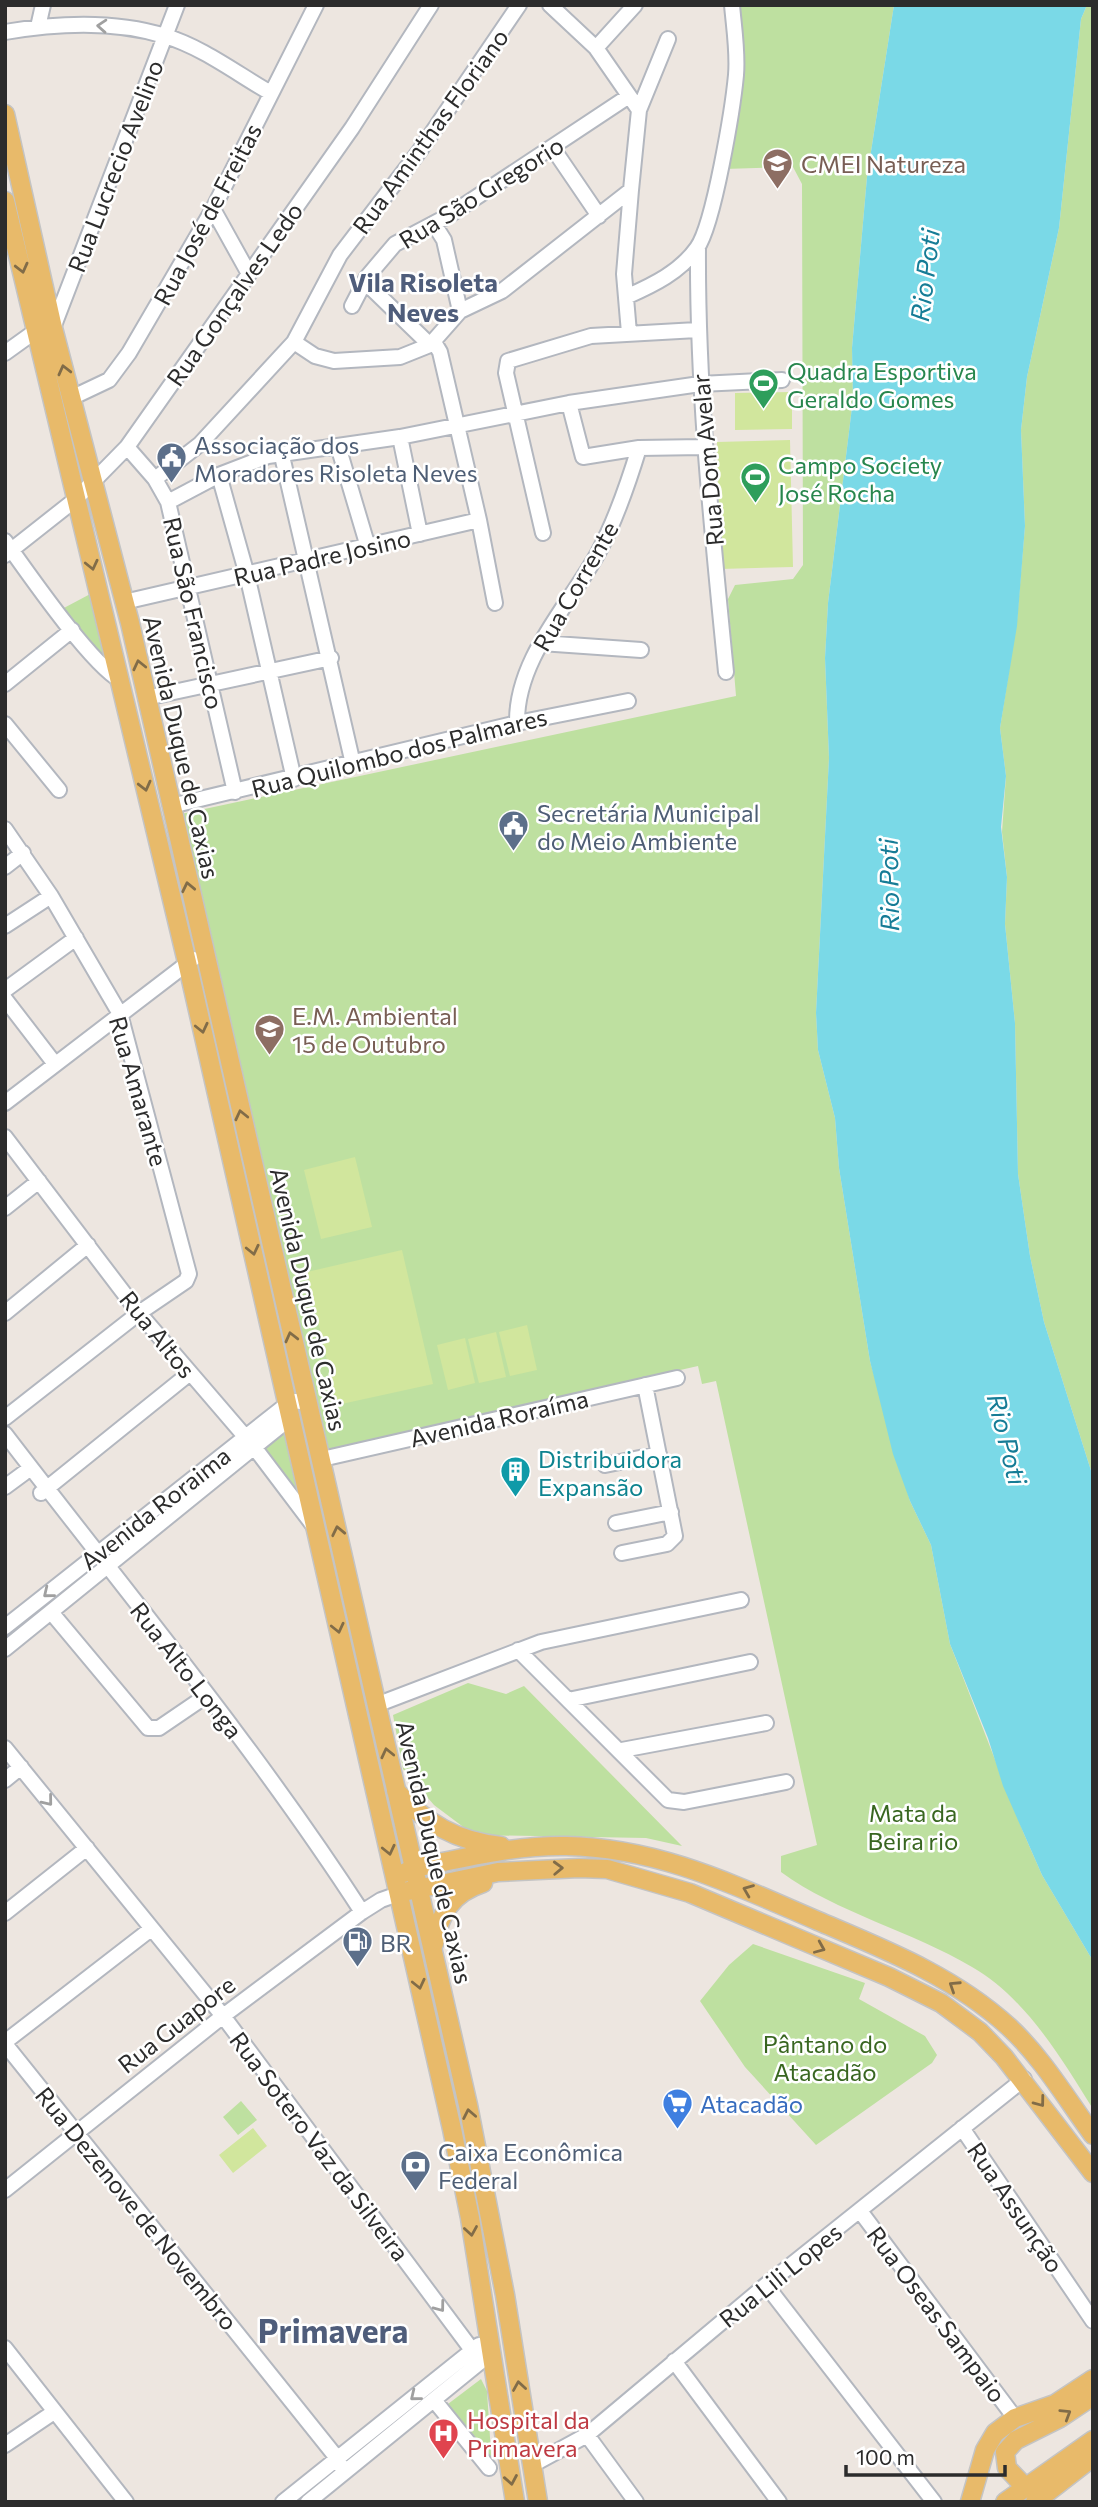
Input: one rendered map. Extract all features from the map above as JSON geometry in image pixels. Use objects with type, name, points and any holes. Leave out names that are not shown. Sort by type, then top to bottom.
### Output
[{"type":"main road","name":"Avenida Duque de Caxias","points":[[5,114],[76,499],[120,680],[195,958],[322,1459],[468,2105],[505,2295],[538,2502]]},
{"type":"main road","name":"Avenida Duque de Caxias","points":[[5,201],[45,329],[71,398],[124,602],[171,806],[195,958],[287,1412],[454,2142],[483,2347],[515,2502]]},
{"type":"main road","points":[[396,1791],[419,1815],[449,1834],[470,1841],[522,1849]]},
{"type":"main road","points":[[397,1886],[414,1868],[522,1849],[577,1847],[660,1857],[753,1892],[900,1956],[957,1986],[1009,2027],[1093,2134]]},
{"type":"main road","points":[[397,1886],[418,1887],[524,1869],[607,1870],[690,1893],[890,1977],[941,2003],[980,2032],[1024,2080],[1093,2173]]},
{"type":"main road","points":[[432,1950],[438,1923],[451,1901],[472,1886],[524,1869]]},
{"type":"main road","points":[[970,2502],[985,2450],[995,2433],[1015,2418],[1055,2404],[1093,2379]]},
{"type":"main road","points":[[1034,2495],[1007,2468],[1005,2452],[1016,2440],[1060,2418],[1093,2396]]},
{"type":"main road","points":[[1034,2495],[1093,2440]]},
{"type":"main road","points":[[1034,2495],[1093,2457]]},
{"type":"main road","points":[[1005,2502],[1034,2495],[1093,2470]]},
{"type":"street","points":[[38,27],[43,5]]},
{"type":"street","name":"Rua Lucrecio Avelino","points":[[45,329],[177,5]]},
{"type":"street","name":"Rua José de Freitas","points":[[71,398],[109,380],[129,353],[213,209],[269,92],[316,5]]},
{"type":"street","name":"Rua Gonçalves Ledo","points":[[7,549],[76,499],[127,447],[247,272],[352,128],[431,5]]},
{"type":"street","name":"Rua Aminthas Floriano","points":[[155,479],[200,444],[294,342],[340,255],[421,149],[519,5]]},
{"type":"street","points":[[550,5],[596,48],[639,110]]},
{"type":"street","points":[[596,48],[635,5]]},
{"type":"street","name":"Rua Dom Avelar","points":[[726,672],[704,447],[697,330],[698,247],[716,185],[736,75],[732,5]]},
{"type":"street","points":[[5,32],[38,27],[105,26],[165,36],[269,92]]},
{"type":"street","points":[[629,333],[624,259],[639,110],[668,39]]},
{"type":"street","name":"Rua São Gregorio","points":[[352,306],[365,282],[395,244],[434,224],[629,96]]},
{"type":"street","points":[[552,147],[599,216]]},
{"type":"street","points":[[294,342],[315,356],[334,361],[400,357],[432,344],[460,311],[502,291],[631,190]]},
{"type":"street","points":[[213,209],[247,272]]},
{"type":"street","points":[[434,224],[444,240],[460,311]]},
{"type":"street","points":[[628,296],[666,277],[698,247]]},
{"type":"street","points":[[365,282],[440,352],[480,520],[495,603]]},
{"type":"street","points":[[5,353],[45,329]]},
{"type":"street","points":[[543,533],[506,364],[513,358],[591,336],[697,330]]},
{"type":"street","points":[[168,502],[254,460],[400,437],[569,403],[700,384],[782,380]]},
{"type":"street","points":[[569,403],[583,457],[639,449],[704,447]]},
{"type":"street","points":[[400,437],[420,534]]},
{"type":"street","points":[[338,446],[368,547]]},
{"type":"street","name":"Rua São Francisco","points":[[127,447],[155,479],[168,502],[235,792]]},
{"type":"street","name":"Rua Corrente","points":[[517,723],[521,682],[541,643],[599,551],[618,512],[639,449]]},
{"type":"street","points":[[282,456],[331,658],[353,764]]},
{"type":"street","points":[[219,475],[247,575],[295,779]]},
{"type":"street","name":"Rua Padre Josino","points":[[124,602],[480,520]]},
{"type":"street","points":[[7,549],[106,670],[120,680]]},
{"type":"street","points":[[5,684],[72,630]]},
{"type":"street","points":[[541,643],[641,650]]},
{"type":"street","points":[[146,698],[331,658]]},
{"type":"street","name":"Rua Quilombo dos Palmares","points":[[171,806],[295,779],[517,723],[628,701]]},
{"type":"street","points":[[5,723],[58,790]]},
{"type":"street","name":"Rua Amarante","points":[[5,829],[51,896],[120,1014],[189,1274],[186,1282],[139,1313]]},
{"type":"street","points":[[5,867],[23,853]]},
{"type":"street","points":[[5,926],[51,896]]},
{"type":"street","points":[[5,990],[76,938]]},
{"type":"street","points":[[5,1102],[195,958]]},
{"type":"street","points":[[5,999],[55,1064]]},
{"type":"street","name":"Rua Altos","points":[[5,1138],[139,1313],[249,1442],[315,1528]]},
{"type":"street","points":[[5,1209],[39,1181]]},
{"type":"street","points":[[5,1313],[88,1245]]},
{"type":"street","points":[[5,1418],[139,1313]]},
{"type":"street","points":[[44,1491],[190,1373]]},
{"type":"street","name":"Avenida Roraíma","points":[[322,1459],[677,1378]]},
{"type":"street","points":[[622,1553],[667,1544],[675,1536],[645,1385]]},
{"type":"street","points":[[287,1412],[295,1401],[308,1404]]},
{"type":"street","name":"Avenida Roraima","points":[[5,1627],[94,1556],[287,1412]]},
{"type":"street","points":[[5,1434],[44,1491],[94,1556],[107,1568]]},
{"type":"street","name":"Avenida Roraima","points":[[5,1648],[107,1568],[249,1442]]},
{"type":"street","points":[[5,1450],[44,1491]]},
{"type":"street","points":[[605,1465],[659,1454]]},
{"type":"street","points":[[5,1487],[24,1473]]},
{"type":"street","points":[[615,1523],[671,1512]]},
{"type":"street","name":"Rua Alto Longa","points":[[107,1568],[310,1832],[362,1912]]},
{"type":"street","points":[[376,1705],[554,1638],[741,1600]]},
{"type":"street","points":[[51,1612],[148,1728],[159,1728],[206,1696]]},
{"type":"street","points":[[518,1650],[622,1750],[668,1800],[676,1802],[786,1782]]},
{"type":"street","points":[[568,1700],[750,1662]]},
{"type":"street","points":[[622,1750],[766,1723]]},
{"type":"street","name":"Rua Sotero Vaz da Silveira","points":[[5,1748],[223,2016],[483,2347]]},
{"type":"street","points":[[5,1780],[21,1768]]},
{"type":"street","points":[[5,1913],[87,1848]]},
{"type":"street","name":"Rua Guapore","points":[[5,2190],[223,2016],[397,1886]]},
{"type":"street","points":[[5,2043],[151,1929]]},
{"type":"street","name":"Rua Dezenove de Novembro","points":[[5,2043],[337,2458],[344,2472]]},
{"type":"street","points":[[5,2069],[18,2059]]},
{"type":"street","name":"Rua Lili Lopes","points":[[532,2465],[587,2435],[766,2285],[1024,2080]]},
{"type":"street","name":"Rua Assunção","points":[[962,2128],[1093,2321]]},
{"type":"street","name":"Rua Oseas Sampaio","points":[[860,2211],[1015,2418]]},
{"type":"street","points":[[766,2285],[934,2502]]},
{"type":"street","points":[[308,2502],[434,2400],[483,2347]]},
{"type":"street","points":[[283,2502],[483,2347]]},
{"type":"street","points":[[5,2348],[126,2502]]},
{"type":"street","points":[[674,2361],[779,2502]]},
{"type":"street","points":[[434,2400],[489,2468]]},
{"type":"street","points":[[5,2445],[54,2412]]},
{"type":"street","points":[[587,2435],[636,2502]]},
{"type":"green space","name":"Mata da Beira rio","points":[[740,5],[894,5],[867,177],[852,348],[853,399],[828,603],[825,658],[829,758],[816,1013],[818,1050],[835,1118],[839,1168],[870,1361],[910,1501],[931,1545],[950,1644],[1042,1875],[1093,1961],[1093,2109],[1041,2030],[1009,1995],[991,1980],[949,1954],[850,1911],[781,1872],[781,1856],[817,1845],[716,1381],[702,1384],[698,1366],[324,1450],[181,814],[736,696],[728,599],[735,585],[793,579],[803,565],[802,184],[793,167],[724,169],[743,70]]},
{"type":"green space","points":[[1087,5],[1093,5],[1093,1477],[1044,1322],[1030,1256],[1018,1174],[1015,1023],[1005,924],[1007,877],[1002,832],[1006,776],[1000,728],[1017,620],[1025,526],[1021,430],[1027,377],[1059,228],[1081,19]]},
{"type":"green space","name":"Quadra Esportiva Geraldo Gomes","points":[[792,392],[792,429],[735,430],[735,393]]},
{"type":"green space","name":"Campo Society José Rocha","points":[[790,440],[793,567],[720,569],[717,442]]},
{"type":"green space","points":[[94,592],[111,672],[62,609]]},
{"type":"green space","points":[[355,1157],[372,1227],[321,1239],[304,1170]]},
{"type":"green space","points":[[402,1250],[433,1384],[337,1405],[307,1272]]},
{"type":"green space","points":[[527,1325],[537,1370],[510,1376],[499,1332]]},
{"type":"green space","points":[[496,1332],[506,1377],[479,1383],[468,1339]]},
{"type":"green space","points":[[465,1338],[475,1383],[448,1390],[437,1345]]},
{"type":"green space","points":[[286,1432],[304,1504],[259,1450]]},
{"type":"green space","points":[[468,1683],[506,1694],[524,1686],[682,1846],[646,1838],[474,1835],[434,1805],[403,1769],[393,1715]]},
{"type":"green space","name":"Pântano do Atacadão","points":[[753,1944],[865,1983],[859,1999],[925,2036],[937,2055],[932,2063],[816,2145],[745,2067],[700,2001],[729,1965]]},
{"type":"green space","points":[[241,2101],[257,2120],[238,2135],[223,2117]]},
{"type":"green space","points":[[253,2128],[267,2146],[233,2173],[219,2155]]},
{"type":"green space","points":[[481,2379],[487,2391],[492,2469],[444,2407]]},
{"type":"water","name":"Rio Poti","points":[[894,5],[1087,5],[1081,19],[1059,228],[1027,377],[1021,430],[1025,526],[1017,626],[1000,728],[1006,776],[1001,827],[1007,877],[1005,924],[1015,1023],[1018,1174],[1030,1256],[1044,1322],[1093,1477],[1093,1961],[1042,1875],[1003,1786],[988,1738],[950,1644],[931,1545],[910,1501],[893,1454],[870,1361],[839,1168],[835,1118],[818,1050],[816,1013],[829,758],[825,658],[828,603],[853,399],[852,348],[867,177]]},
{"type":"place","name":"CMEI Natureza","points":[[778,190]]},
{"type":"place","name":"Quadra Esportiva Geraldo Gomes","points":[[764,411]]},
{"type":"place","name":"Associação dos Moradores Risoleta Neves","points":[[171,485]]},
{"type":"place","name":"Campo Society José Rocha","points":[[755,505]]},
{"type":"place","name":"Secretária Municipal do Meio Ambiente","points":[[514,853]]},
{"type":"place","name":"E.M. Ambiental 15 de Outubro","points":[[269,1056]]},
{"type":"place","name":"Distribuidora Expansão","points":[[515,1499]]},
{"type":"place","name":"BR","points":[[357,1969]]},
{"type":"place","name":"Atacadão","points":[[677,2130]]},
{"type":"place","name":"Caixa Econômica Federal","points":[[415,2192]]},
{"type":"place","name":"Hospital da Primavera","points":[[444,2460]]},
{"type":"district","name":"Vila Risoleta Neves","points":[[423,296]]},
{"type":"district","name":"Primavera","points":[[333,2330]]}]
